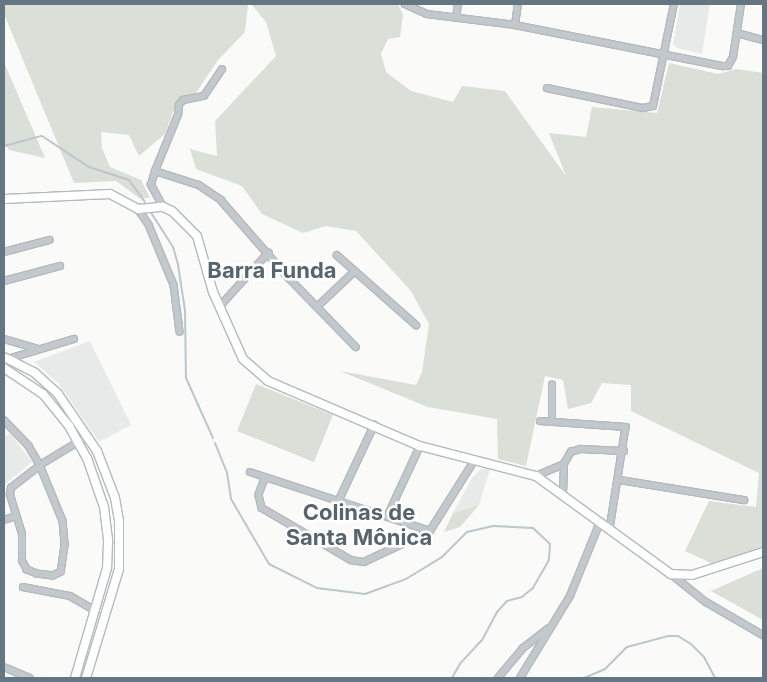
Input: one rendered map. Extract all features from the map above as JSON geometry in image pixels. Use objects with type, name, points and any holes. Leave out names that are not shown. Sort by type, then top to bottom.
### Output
[{"type":"street","points":[[405,4],[414,10],[456,18],[515,25],[723,66],[728,66],[733,58],[741,4]]},
{"type":"street","points":[[456,18],[458,4]]},
{"type":"street","points":[[515,25],[518,4]]},
{"type":"street","points":[[548,88],[642,108],[654,106],[674,4]]},
{"type":"street","points":[[737,33],[763,40]]},
{"type":"street","points":[[222,69],[204,96],[183,100],[179,105],[178,115],[151,186],[162,207],[187,223],[197,236],[220,306],[243,359],[252,370],[268,381],[420,446],[536,476],[564,493],[706,602],[763,635]]},
{"type":"street","points":[[156,171],[199,185],[221,200],[356,347]]},
{"type":"street","points":[[4,199],[110,194],[138,209],[149,225],[174,285],[180,332]]},
{"type":"street","points":[[138,209],[162,207]]},
{"type":"street","points":[[4,252],[49,240]]},
{"type":"street","points":[[220,306],[268,253]]},
{"type":"street","points":[[337,255],[416,325]]},
{"type":"street","points":[[4,281],[60,266]]},
{"type":"street","points":[[317,306],[354,272]]},
{"type":"street","points":[[4,339],[38,349]]},
{"type":"street","points":[[5,359],[74,340]]},
{"type":"street","points":[[5,359],[35,373],[74,415],[88,436],[115,498],[120,553],[119,569],[86,678]]},
{"type":"street","points":[[4,368],[44,394],[65,422],[78,442],[97,484],[108,526],[107,568],[75,678]]},
{"type":"street","points":[[552,385],[552,422]]},
{"type":"street","points":[[65,422],[74,415]]},
{"type":"street","points":[[4,420],[29,446],[40,465],[63,521],[65,545],[61,572],[54,576],[37,574],[24,566],[22,534],[10,495],[11,488],[40,465],[88,436]]},
{"type":"street","points":[[540,421],[625,426],[627,432],[610,529]]},
{"type":"street","points":[[338,502],[374,425]]},
{"type":"street","points":[[387,517],[420,446]]},
{"type":"street","points":[[564,493],[564,464],[568,454],[576,450],[624,451]]},
{"type":"street","points":[[265,479],[259,494],[262,508],[350,560],[370,560],[430,531],[474,461]]},
{"type":"street","points":[[536,476],[564,464]]},
{"type":"street","points":[[250,472],[265,479],[430,531]]},
{"type":"street","points":[[620,480],[744,500]]},
{"type":"street","points":[[4,520],[16,516]]},
{"type":"street","points":[[520,678],[572,591],[600,522]]},
{"type":"street","points":[[671,574],[692,575],[763,552]]},
{"type":"street","points":[[23,587],[70,596],[96,611]]},
{"type":"street","points":[[498,678],[522,649],[552,626]]},
{"type":"street","points":[[4,667],[30,678]]},
{"type":"shaded area","points":[[4,4],[248,4],[245,32],[218,60],[196,93],[178,99],[165,134],[139,156],[129,135],[101,132],[102,148],[110,167],[141,180],[150,198],[139,198],[116,181],[74,183],[4,14]]},
{"type":"shaded area","points":[[251,4],[398,4],[403,15],[400,37],[388,39],[381,54],[386,72],[411,91],[453,102],[462,86],[505,91],[566,176],[549,133],[586,137],[592,107],[657,113],[669,63],[718,74],[737,69],[763,73],[763,547],[713,564],[685,551],[709,501],[756,507],[759,473],[631,411],[631,385],[602,383],[591,403],[568,409],[563,380],[545,376],[526,466],[498,459],[497,419],[428,407],[340,371],[416,385],[422,372],[429,324],[411,291],[356,231],[326,226],[303,233],[262,214],[242,186],[196,169],[190,149],[217,156],[215,121],[276,56],[266,22]]},
{"type":"shaded area","points":[[680,4],[710,4],[702,54],[677,48],[673,44]]},
{"type":"shaded area","points":[[4,62],[45,158],[9,150],[4,143]]},
{"type":"shaded area","points":[[90,341],[131,425],[99,442],[58,383],[34,362]]},
{"type":"shaded area","points":[[256,384],[333,415],[314,462],[237,431]]},
{"type":"shaded area","points":[[10,433],[32,462],[4,485],[4,437]]},
{"type":"shaded area","points":[[482,468],[490,469],[479,505],[453,513],[472,478]]},
{"type":"shaded area","points":[[479,505],[460,527],[444,532],[453,513]]},
{"type":"shaded area","points":[[763,568],[763,620],[711,591]]},
{"type":"waterway","points":[[4,146],[42,136],[89,167],[129,180],[145,202]]},
{"type":"waterway","points":[[150,211],[173,247],[178,265],[185,310],[186,378],[213,438]]},
{"type":"waterway","points":[[215,443],[227,473],[231,499],[269,564],[317,588],[365,594],[406,579],[442,557],[467,532],[493,526],[533,528],[550,544],[549,560],[533,588],[522,597],[507,601],[497,612],[482,640],[460,664],[452,678]]},
{"type":"waterway","points":[[584,678],[605,669],[627,647],[668,636],[678,636],[691,644],[704,657],[715,678]]},
{"type":"district","name":"Barra Funda","points":[[272,271]]},
{"type":"district","name":"Colinas de Santa Mônica","points":[[359,524]]}]
